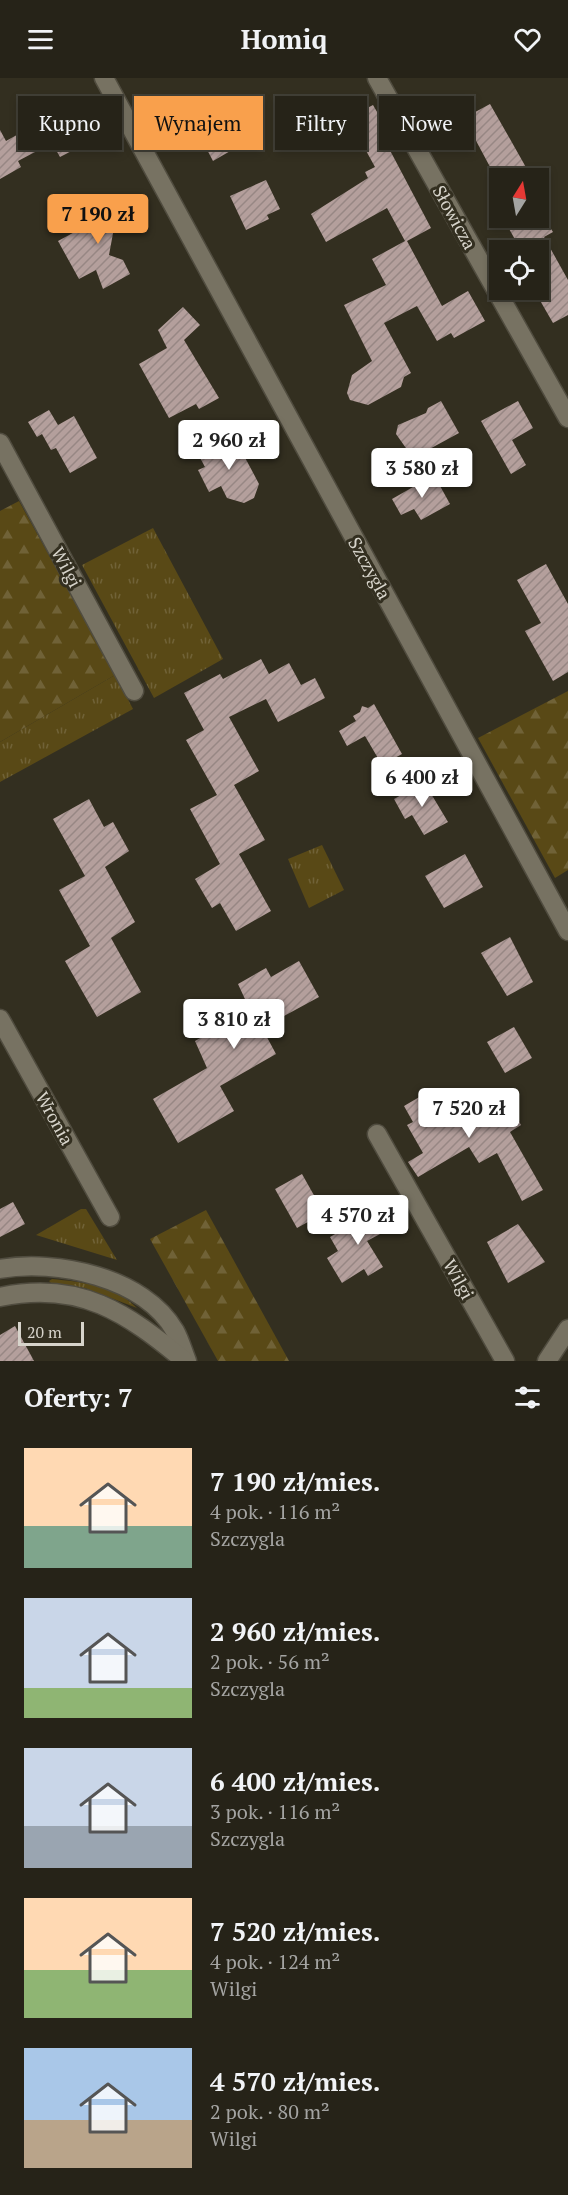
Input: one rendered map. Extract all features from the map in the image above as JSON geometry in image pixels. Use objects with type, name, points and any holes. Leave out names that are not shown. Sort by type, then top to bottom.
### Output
[{"type":"street","name":"Szczygla","points":[[104,78],[568,931]]},
{"type":"street","name":"Słowicza","points":[[377,78],[568,418]]},
{"type":"street","name":"Wilgi","points":[[0,442],[134,691]]},
{"type":"street","name":"Wronia","points":[[0,1018],[7,1047],[110,1217]]},
{"type":"street","name":"Wilgi","points":[[377,1134],[505,1361]]},
{"type":"street","points":[[0,1269],[27,1266],[58,1268],[92,1274],[121,1284],[149,1304],[174,1330],[186,1361]]},
{"type":"street","points":[[0,1297],[42,1292],[88,1300],[138,1323],[186,1361]]},
{"type":"street","points":[[547,1361],[568,1329]]},
{"type":"green space","points":[[19,501],[115,675],[0,742],[0,511]]},
{"type":"green space","points":[[153,528],[223,659],[154,698],[82,565]]},
{"type":"green space","points":[[115,675],[133,709],[0,782],[0,742]]},
{"type":"green space","points":[[568,691],[568,870],[555,878],[478,738]]},
{"type":"green space","points":[[322,845],[344,890],[309,908],[288,859]]},
{"type":"green space","points":[[81,1209],[86,1209],[117,1260],[36,1235]]},
{"type":"green space","points":[[206,1210],[289,1361],[218,1361],[150,1239]]},
{"type":"green space","points":[[52,1279],[97,1286],[118,1294],[137,1308],[85,1288],[51,1283],[49,1281]]},
{"type":"building","points":[[490,104],[526,168],[491,168],[474,137],[474,113]]},
{"type":"building","points":[[373,105],[379,115],[379,150],[390,150],[431,228],[407,241],[442,306],[468,291],[485,321],[454,338],[451,333],[437,341],[417,306],[384,323],[411,373],[404,377],[401,387],[368,405],[350,400],[347,393],[352,375],[372,361],[344,305],[386,285],[372,259],[405,241],[387,208],[326,242],[311,214],[368,178],[365,172],[375,167],[366,150],[367,108]]},
{"type":"building","points":[[0,130],[6,141],[18,134],[18,150],[39,150],[18,161],[21,167],[0,179]]},
{"type":"building","points":[[56,150],[74,150],[60,157]]},
{"type":"building","points":[[207,150],[232,150],[213,161]]},
{"type":"building","points":[[266,180],[280,209],[267,215],[269,219],[246,230],[230,196]]},
{"type":"building","points":[[119,198],[131,218],[114,228],[109,255],[123,260],[130,274],[103,289],[96,270],[79,279],[58,241],[93,222],[89,214]]},
{"type":"building","points":[[549,226],[553,232],[544,237],[546,240],[515,240],[509,228],[549,228]]},
{"type":"building","points":[[549,246],[568,280],[568,315],[553,323],[540,300],[549,300]]},
{"type":"building","points":[[183,307],[200,325],[184,340],[219,398],[199,409],[196,404],[169,418],[139,364],[167,348],[158,330]]},
{"type":"building","points":[[441,401],[459,433],[413,458],[396,434],[398,425],[426,413],[428,408]]},
{"type":"building","points":[[518,401],[533,428],[512,440],[526,465],[511,474],[481,421]]},
{"type":"building","points":[[49,410],[58,425],[74,416],[97,458],[70,473],[56,448],[51,450],[42,434],[37,437],[28,422]]},
{"type":"building","points":[[233,435],[259,484],[254,498],[244,503],[227,498],[221,486],[209,492],[198,470],[205,467],[198,454]]},
{"type":"building","points":[[434,475],[450,504],[421,520],[414,509],[401,515],[392,499]]},
{"type":"building","points":[[546,564],[568,604],[568,672],[553,681],[525,631],[541,623],[517,580]]},
{"type":"building","points":[[261,659],[269,674],[289,663],[301,685],[315,678],[325,698],[278,722],[266,699],[229,717],[259,771],[234,785],[265,840],[239,854],[271,911],[236,931],[220,903],[212,908],[195,879],[220,864],[190,809],[217,795],[186,740],[204,730],[184,693],[220,674],[223,679]]},
{"type":"building","points":[[374,704],[402,754],[382,765],[365,736],[347,746],[339,731],[356,721],[353,716],[360,712],[362,706],[368,708]]},
{"type":"building","points":[[424,782],[448,822],[424,835],[412,815],[405,819],[394,799]]},
{"type":"building","points":[[89,799],[104,827],[113,822],[129,851],[105,867],[135,922],[111,938],[141,992],[97,1017],[65,961],[90,946],[59,890],[85,876],[53,819]]},
{"type":"building","points":[[465,854],[483,887],[444,908],[425,876]]},
{"type":"building","points":[[510,937],[533,982],[507,996],[481,953]]},
{"type":"building","points":[[299,961],[319,997],[262,1028],[276,1054],[220,1086],[234,1111],[178,1143],[153,1099],[207,1068],[195,1041],[250,1010],[238,984],[266,968],[271,977]]},
{"type":"building","points":[[514,1027],[532,1058],[505,1073],[487,1042]]},
{"type":"building","points":[[433,1089],[439,1099],[441,1097],[458,1126],[507,1099],[521,1125],[510,1132],[543,1190],[522,1201],[497,1153],[479,1163],[469,1147],[418,1177],[408,1162],[423,1153],[407,1125],[413,1122],[404,1106]]},
{"type":"building","points":[[302,1174],[324,1213],[297,1228],[275,1189]]},
{"type":"building","points":[[13,1202],[25,1224],[0,1237],[0,1209]]},
{"type":"building","points":[[382,1207],[393,1227],[367,1241],[383,1267],[368,1276],[364,1269],[342,1283],[327,1258],[338,1251],[330,1237],[342,1230],[340,1226],[354,1218],[356,1222]]},
{"type":"building","points":[[518,1224],[545,1262],[508,1283],[487,1242]]},
{"type":"building","points":[[15,1326],[34,1361],[0,1361],[0,1335]]}]
